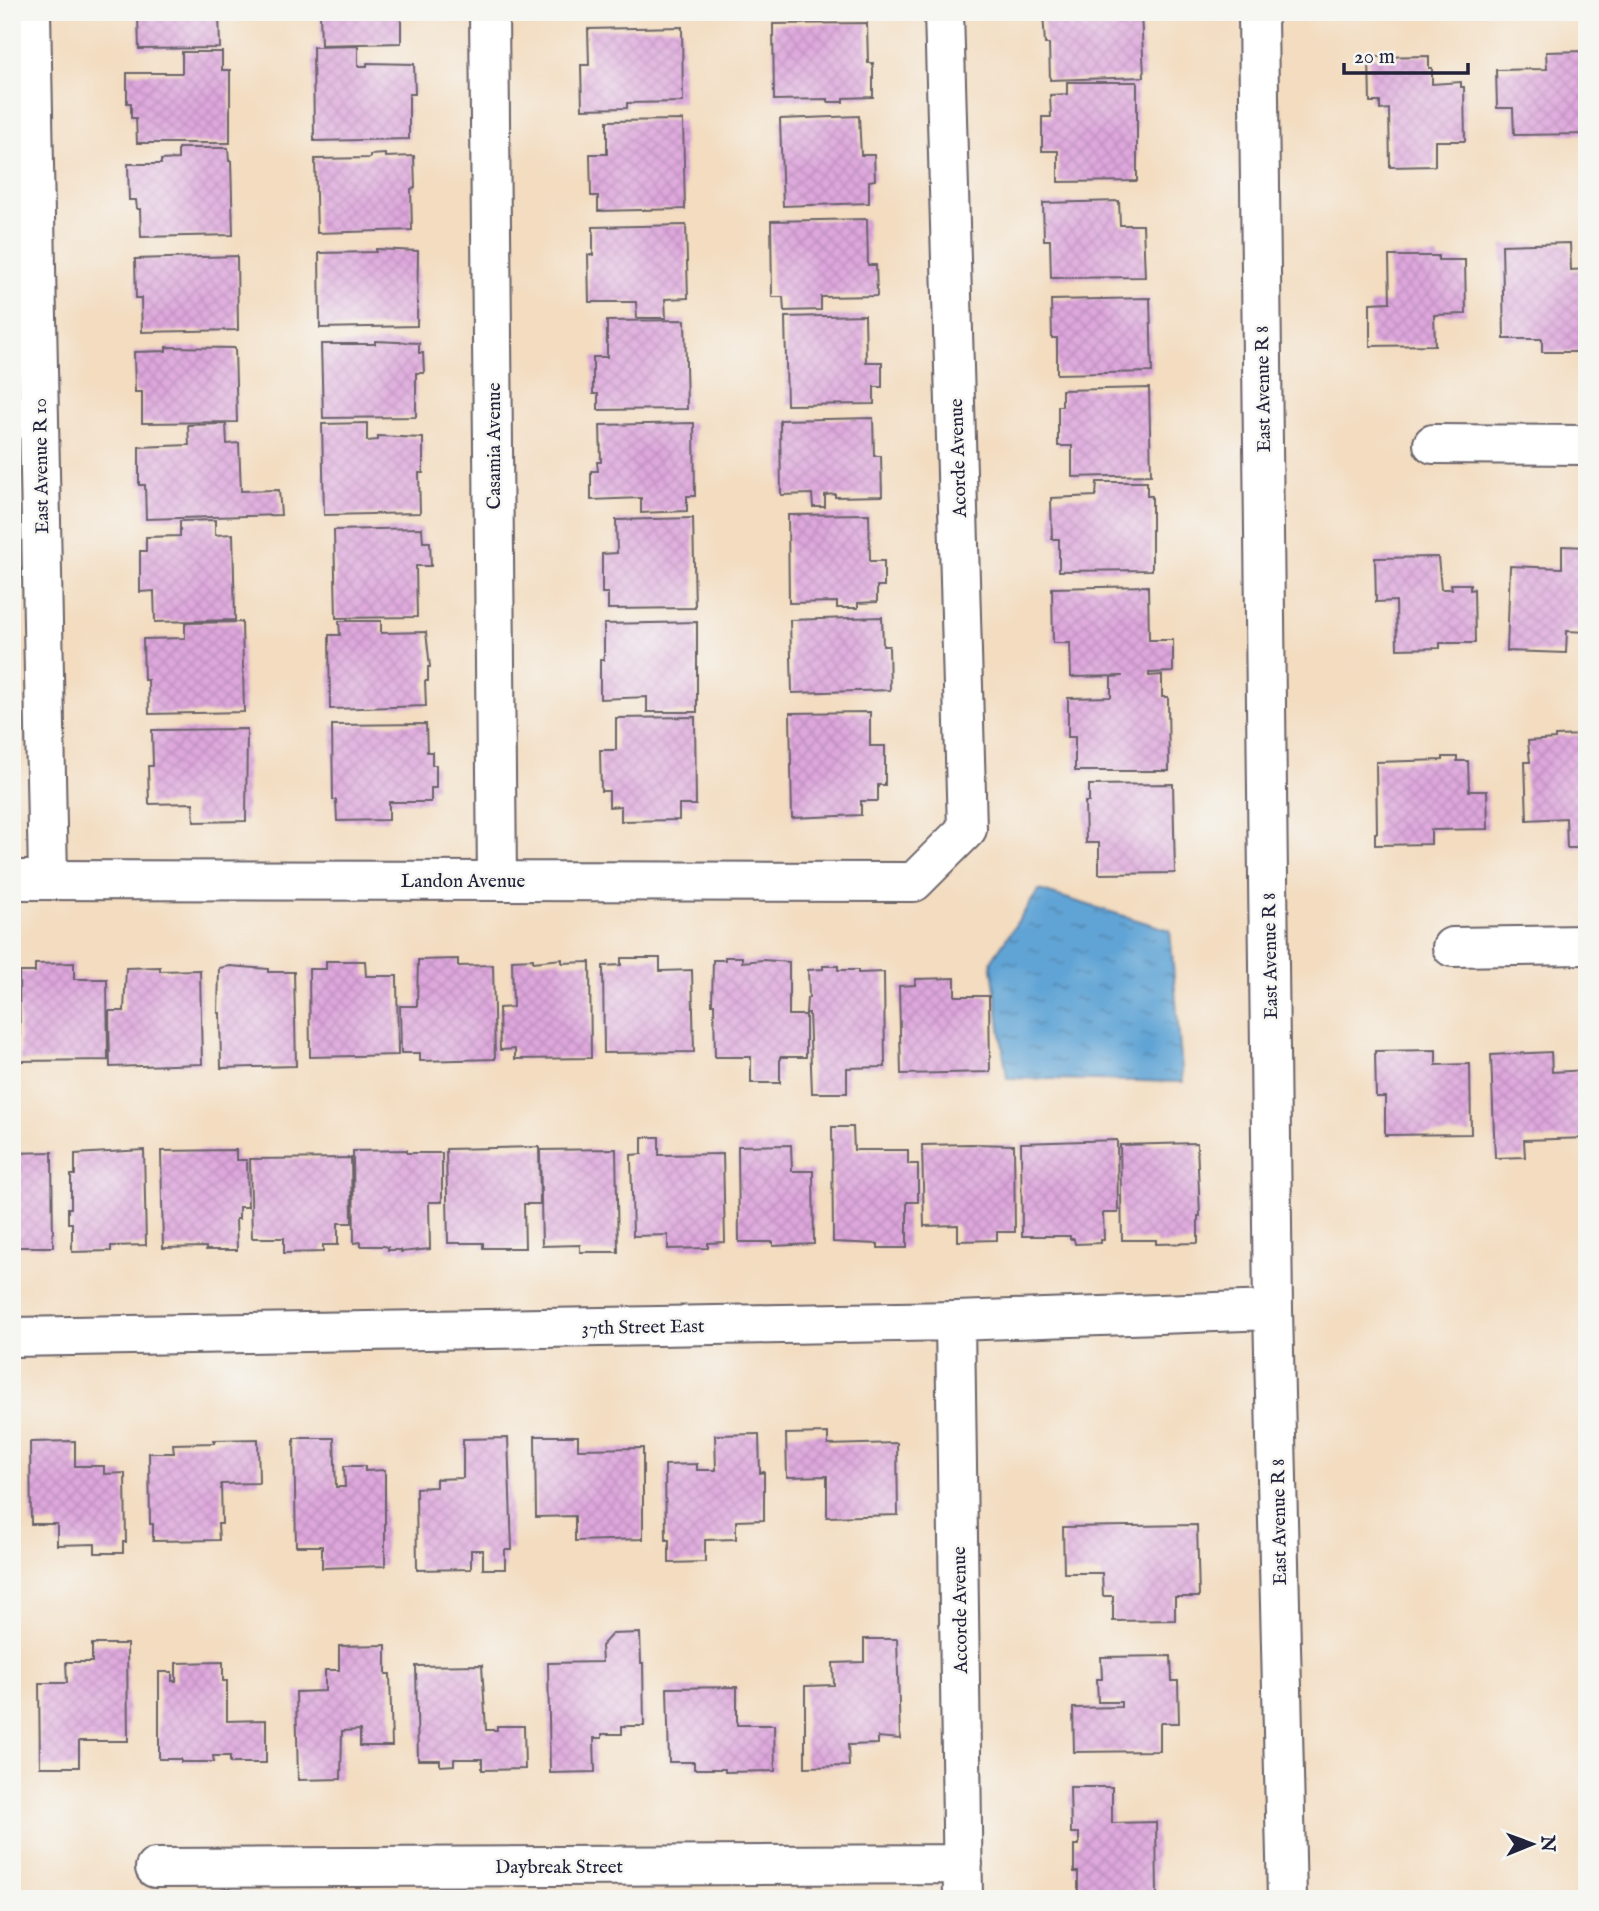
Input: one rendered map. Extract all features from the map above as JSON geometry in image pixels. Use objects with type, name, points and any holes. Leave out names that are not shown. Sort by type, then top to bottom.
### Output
[{"type":"street","name":"East Avenue R 10","points":[[30,879],[31,12]]},
{"type":"street","name":"Casamia Avenue","points":[[489,12],[496,880]]},
{"type":"street","name":"Acorde Avenue","points":[[914,882],[967,829],[944,12]]},
{"type":"street","name":"East Avenue R 8","points":[[1258,12],[1273,1310],[1287,1899]]},
{"type":"street","points":[[1433,444],[1587,445]]},
{"type":"street","name":"Landon Avenue","points":[[30,879],[914,882]]},
{"type":"street","points":[[1452,947],[1587,945]]},
{"type":"street","name":"37th Street East","points":[[12,1337],[955,1321],[1273,1310]]},
{"type":"street","name":"Accorde Avenue","points":[[955,1321],[963,1881]]},
{"type":"street","name":"Daybreak Street","points":[[155,1868],[963,1881]]},
{"type":"water","points":[[1039,890],[1170,930],[1183,1082],[1007,1078],[991,961]]},
{"type":"building","points":[[126,12],[219,12],[220,48],[139,49],[138,16],[126,16]]},
{"type":"building","points":[[320,12],[401,12],[401,43],[321,45]]},
{"type":"building","points":[[1043,12],[1141,12],[1144,77],[1050,80],[1049,44],[1045,44]]},
{"type":"building","points":[[867,23],[868,63],[873,63],[873,97],[843,98],[843,102],[828,102],[828,99],[774,100],[773,24]]},
{"type":"building","points":[[682,27],[683,102],[627,103],[627,108],[582,109],[581,65],[589,65],[588,29]]},
{"type":"building","points":[[358,46],[358,66],[367,66],[367,63],[414,64],[415,94],[409,94],[409,139],[314,141],[313,47]]},
{"type":"building","points":[[1587,51],[1587,134],[1514,135],[1513,108],[1497,108],[1496,70],[1547,69],[1546,52]]},
{"type":"building","points":[[182,52],[222,52],[222,70],[230,70],[230,143],[137,143],[136,118],[131,118],[131,103],[127,103],[127,73],[182,73]]},
{"type":"building","points":[[1429,56],[1432,84],[1461,82],[1461,87],[1464,87],[1465,141],[1435,141],[1435,166],[1390,167],[1389,109],[1380,110],[1380,102],[1370,102],[1369,57]]},
{"type":"building","points":[[1067,82],[1137,82],[1137,181],[1058,182],[1058,151],[1042,151],[1042,117],[1051,117],[1050,95],[1067,94]]},
{"type":"building","points":[[859,116],[861,155],[874,155],[875,180],[869,181],[869,203],[783,206],[780,119]]},
{"type":"building","points":[[683,120],[685,209],[598,211],[598,196],[591,196],[590,154],[607,154],[607,121]]},
{"type":"building","points":[[178,148],[228,148],[231,161],[233,235],[141,237],[140,209],[137,209],[136,200],[129,200],[128,164],[161,164],[161,160],[178,159]]},
{"type":"building","points":[[385,154],[385,157],[414,156],[415,188],[411,189],[412,230],[317,233],[315,159],[370,158],[370,155]]},
{"type":"building","points":[[1119,201],[1120,225],[1143,225],[1145,277],[1051,278],[1050,240],[1044,240],[1043,203]]},
{"type":"building","points":[[867,219],[868,265],[876,265],[877,296],[821,297],[821,310],[784,311],[783,297],[772,297],[771,221]]},
{"type":"building","points":[[686,225],[688,298],[665,299],[666,318],[637,318],[636,302],[589,302],[588,255],[593,255],[593,227]]},
{"type":"building","points":[[1570,243],[1571,270],[1587,269],[1587,352],[1542,352],[1542,339],[1504,339],[1502,245]]},
{"type":"building","points":[[376,249],[418,251],[417,326],[320,328],[319,253],[376,252]]},
{"type":"building","points":[[237,256],[238,330],[142,332],[141,298],[136,298],[135,259]]},
{"type":"building","points":[[1389,256],[1438,256],[1438,260],[1465,260],[1466,314],[1434,315],[1435,345],[1370,346],[1370,303],[1390,302]]},
{"type":"building","points":[[1150,298],[1152,372],[1057,374],[1057,338],[1052,338],[1051,300]]},
{"type":"building","points":[[865,315],[866,362],[882,362],[882,387],[874,387],[874,404],[787,405],[785,317]]},
{"type":"building","points":[[685,320],[687,409],[598,410],[598,394],[593,394],[593,357],[607,357],[607,321]]},
{"type":"building","points":[[375,341],[419,343],[419,353],[423,353],[424,373],[416,373],[416,417],[323,418],[321,344],[375,344]]},
{"type":"building","points":[[166,347],[235,348],[237,422],[142,423],[142,392],[135,392],[134,352],[166,351]]},
{"type":"building","points":[[1149,388],[1151,475],[1072,477],[1072,446],[1058,446],[1058,406],[1062,406],[1062,390]]},
{"type":"building","points":[[873,418],[874,456],[881,456],[882,496],[825,495],[825,507],[813,507],[812,494],[781,495],[780,420]]},
{"type":"building","points":[[367,423],[367,441],[378,440],[378,436],[423,438],[423,473],[419,473],[420,513],[324,515],[322,424]]},
{"type":"building","points":[[694,423],[695,496],[687,496],[687,511],[641,513],[641,498],[591,500],[591,471],[598,471],[597,462],[601,462],[600,425]]},
{"type":"building","points":[[226,424],[227,444],[239,443],[241,491],[279,490],[281,515],[146,519],[145,485],[139,485],[139,447],[189,445],[188,425]]},
{"type":"building","points":[[1097,482],[1147,482],[1147,496],[1152,496],[1152,570],[1059,571],[1059,539],[1052,539],[1051,498],[1096,496]]},
{"type":"building","points":[[869,514],[870,561],[884,561],[884,586],[877,586],[877,602],[858,603],[858,608],[837,608],[837,602],[789,603],[788,515]]},
{"type":"building","points":[[693,518],[695,608],[608,609],[608,593],[602,593],[602,554],[617,553],[616,520]]},
{"type":"building","points":[[215,520],[215,535],[233,534],[235,620],[155,622],[154,591],[140,592],[140,551],[146,551],[146,537],[180,536],[180,521]]},
{"type":"building","points":[[422,528],[423,542],[430,542],[431,566],[416,566],[417,617],[336,618],[334,530]]},
{"type":"building","points":[[1562,546],[1587,547],[1587,632],[1567,631],[1566,653],[1507,651],[1510,566],[1562,568]]},
{"type":"building","points":[[1438,557],[1441,589],[1452,589],[1451,584],[1470,584],[1470,590],[1474,589],[1475,643],[1440,643],[1440,648],[1397,649],[1396,601],[1376,602],[1375,558]]},
{"type":"building","points":[[1148,586],[1149,640],[1173,640],[1173,672],[1149,673],[1149,676],[1162,675],[1162,697],[1168,697],[1169,771],[1075,771],[1075,737],[1068,737],[1068,698],[1111,697],[1111,677],[1123,676],[1071,677],[1070,643],[1053,643],[1052,588]]},
{"type":"building","points":[[882,617],[883,646],[889,646],[890,690],[792,693],[790,620]]},
{"type":"building","points":[[339,621],[381,621],[381,633],[426,632],[430,667],[428,681],[425,681],[426,706],[330,709],[329,635],[340,635]]},
{"type":"building","points":[[242,622],[244,712],[149,714],[148,680],[144,680],[143,639],[185,638],[185,623]]},
{"type":"building","points":[[697,622],[697,712],[647,712],[647,697],[600,699],[604,624]]},
{"type":"building","points":[[870,712],[870,746],[885,746],[885,785],[878,785],[878,801],[861,801],[861,815],[792,818],[790,713]]},
{"type":"building","points":[[695,717],[696,805],[679,805],[679,820],[621,821],[621,806],[609,807],[609,791],[601,791],[600,750],[616,750],[616,718]]},
{"type":"building","points":[[426,724],[427,752],[432,752],[432,765],[436,765],[436,788],[431,788],[431,802],[389,802],[389,820],[337,821],[336,800],[333,800],[332,725]]},
{"type":"building","points":[[247,729],[246,821],[194,822],[193,803],[149,804],[148,766],[153,766],[152,730]]},
{"type":"building","points":[[1587,735],[1587,848],[1567,848],[1566,818],[1527,820],[1525,762],[1530,762],[1528,741],[1555,739],[1555,736]]},
{"type":"building","points":[[1443,757],[1457,757],[1457,761],[1468,761],[1469,791],[1487,791],[1488,829],[1431,830],[1431,844],[1375,845],[1376,762],[1443,760]]},
{"type":"building","points":[[1173,784],[1175,873],[1099,874],[1099,843],[1086,843],[1085,802],[1089,802],[1089,785]]},
{"type":"building","points":[[725,957],[742,957],[742,962],[789,962],[789,1015],[806,1015],[806,1057],[780,1057],[780,1083],[751,1083],[751,1057],[715,1057],[713,960],[725,960]]},
{"type":"building","points":[[621,958],[660,958],[660,971],[692,970],[694,1052],[604,1053],[603,966],[621,965]]},
{"type":"building","points":[[458,959],[458,966],[493,965],[495,1059],[420,1061],[420,1053],[401,1053],[400,1006],[417,1006],[418,960]]},
{"type":"building","points":[[533,959],[533,962],[562,959],[562,963],[590,962],[591,1058],[515,1059],[515,1049],[500,1050],[499,1008],[513,1007],[512,960]]},
{"type":"building","points":[[326,961],[365,961],[366,976],[397,976],[398,1055],[310,1057],[309,969],[326,969]]},
{"type":"building","points":[[74,963],[74,979],[107,979],[108,1060],[20,1061],[19,972],[35,972],[35,964]]},
{"type":"building","points":[[230,966],[268,969],[268,972],[294,972],[296,1066],[221,1068],[219,968]]},
{"type":"building","points":[[823,966],[838,966],[838,970],[858,970],[858,973],[884,972],[885,1067],[847,1068],[847,1093],[812,1093],[809,1013],[806,1013],[809,998],[808,970],[823,969]]},
{"type":"building","points":[[160,967],[160,971],[200,970],[202,1064],[110,1067],[109,1011],[124,1011],[126,968]]},
{"type":"building","points":[[955,978],[955,996],[989,996],[990,1072],[901,1074],[899,986],[915,985],[915,979]]},
{"type":"building","points":[[1436,1050],[1436,1065],[1470,1064],[1471,1134],[1385,1135],[1385,1097],[1376,1097],[1375,1051]]},
{"type":"building","points":[[1551,1052],[1552,1072],[1587,1070],[1587,1138],[1524,1140],[1525,1157],[1495,1158],[1491,1055]]},
{"type":"building","points":[[832,1127],[853,1127],[854,1150],[908,1150],[908,1164],[918,1164],[918,1202],[907,1202],[907,1248],[878,1248],[878,1244],[833,1242]]},
{"type":"building","points":[[642,1137],[659,1137],[659,1155],[723,1154],[725,1242],[708,1243],[708,1248],[668,1249],[668,1235],[633,1236],[631,1155],[642,1154]]},
{"type":"building","points":[[1117,1140],[1118,1213],[1103,1213],[1104,1240],[1101,1240],[1101,1243],[1075,1244],[1070,1236],[1022,1236],[1021,1143]]},
{"type":"building","points":[[1197,1143],[1200,1216],[1198,1243],[1156,1244],[1156,1240],[1122,1240],[1120,1145]]},
{"type":"building","points":[[791,1145],[792,1171],[813,1171],[814,1244],[773,1246],[773,1242],[739,1242],[738,1146]]},
{"type":"building","points":[[922,1145],[1014,1145],[1015,1232],[997,1232],[997,1240],[958,1241],[958,1225],[924,1226]]},
{"type":"building","points":[[539,1147],[540,1204],[524,1204],[525,1248],[483,1248],[483,1243],[448,1243],[446,1149]]},
{"type":"building","points":[[616,1149],[618,1252],[580,1252],[580,1245],[542,1246],[540,1150]]},
{"type":"building","points":[[144,1150],[146,1245],[111,1246],[111,1251],[72,1252],[72,1223],[68,1223],[68,1208],[71,1208],[71,1175],[75,1175],[75,1154]]},
{"type":"building","points":[[236,1150],[236,1160],[247,1160],[248,1207],[239,1207],[239,1219],[236,1219],[237,1250],[206,1250],[206,1247],[163,1248],[161,1151]]},
{"type":"building","points":[[407,1150],[407,1153],[442,1153],[442,1202],[429,1202],[430,1249],[401,1252],[388,1250],[388,1247],[384,1246],[361,1246],[361,1242],[354,1243],[353,1151]]},
{"type":"building","points":[[52,1152],[53,1247],[18,1247],[18,1251],[12,1251],[12,1153]]},
{"type":"building","points":[[351,1158],[352,1223],[338,1223],[338,1245],[323,1245],[323,1252],[284,1253],[284,1238],[252,1238],[250,1159]]},
{"type":"building","points":[[828,1433],[828,1445],[897,1443],[898,1515],[827,1517],[827,1476],[787,1477],[786,1434]]},
{"type":"building","points":[[759,1434],[760,1473],[764,1472],[764,1520],[736,1521],[736,1539],[705,1540],[705,1562],[669,1563],[665,1465],[697,1464],[697,1470],[716,1470],[715,1435]]},
{"type":"building","points":[[535,1436],[578,1436],[578,1449],[643,1448],[643,1539],[575,1541],[575,1516],[536,1517]]},
{"type":"building","points":[[294,1438],[334,1438],[336,1487],[345,1487],[344,1466],[365,1466],[365,1471],[385,1470],[385,1566],[322,1568],[322,1546],[296,1546]]},
{"type":"building","points":[[508,1438],[512,1550],[505,1550],[505,1569],[483,1569],[483,1550],[471,1550],[471,1569],[417,1570],[416,1488],[436,1487],[436,1479],[463,1478],[463,1439]]},
{"type":"building","points":[[258,1439],[259,1483],[221,1484],[222,1524],[218,1524],[219,1540],[153,1541],[153,1524],[150,1524],[149,1453],[174,1453],[173,1444]]},
{"type":"building","points":[[75,1441],[75,1466],[104,1466],[104,1474],[125,1473],[126,1542],[123,1542],[123,1553],[95,1553],[95,1544],[57,1545],[57,1524],[31,1524],[30,1442]]},
{"type":"building","points":[[1197,1525],[1199,1597],[1175,1597],[1175,1620],[1113,1621],[1113,1596],[1103,1596],[1102,1573],[1064,1573],[1063,1527]]},
{"type":"building","points":[[640,1633],[644,1726],[622,1726],[622,1734],[602,1734],[602,1738],[594,1738],[595,1772],[550,1773],[548,1663],[602,1662],[601,1646],[612,1634]]},
{"type":"building","points":[[864,1639],[897,1639],[900,1739],[878,1737],[878,1744],[848,1745],[849,1766],[805,1767],[805,1686],[834,1685],[833,1663],[864,1662]]},
{"type":"building","points":[[92,1644],[127,1644],[128,1741],[79,1741],[79,1767],[40,1767],[39,1683],[67,1683],[66,1662],[92,1662]]},
{"type":"building","points":[[386,1645],[386,1674],[390,1674],[392,1746],[360,1746],[360,1730],[342,1731],[341,1779],[298,1780],[296,1692],[325,1691],[325,1670],[339,1670],[339,1646]]},
{"type":"building","points":[[1171,1656],[1172,1681],[1178,1681],[1179,1723],[1160,1723],[1160,1751],[1074,1752],[1073,1708],[1121,1707],[1121,1702],[1098,1702],[1097,1679],[1102,1679],[1101,1657]]},
{"type":"building","points":[[223,1662],[223,1681],[227,1681],[227,1721],[266,1720],[266,1763],[230,1763],[230,1756],[213,1756],[214,1762],[159,1759],[159,1672],[172,1672],[172,1681],[176,1681],[176,1663]]},
{"type":"building","points":[[482,1665],[486,1730],[497,1730],[497,1726],[524,1726],[525,1769],[482,1770],[482,1759],[454,1759],[454,1765],[440,1766],[440,1760],[418,1760],[416,1666]]},
{"type":"building","points":[[737,1687],[737,1725],[774,1725],[775,1771],[725,1772],[725,1769],[694,1769],[694,1762],[669,1762],[667,1688]]},
{"type":"building","points":[[1070,1787],[1112,1787],[1112,1823],[1156,1822],[1157,1895],[1078,1897],[1074,1845],[1079,1845],[1079,1833],[1071,1833]]}]
